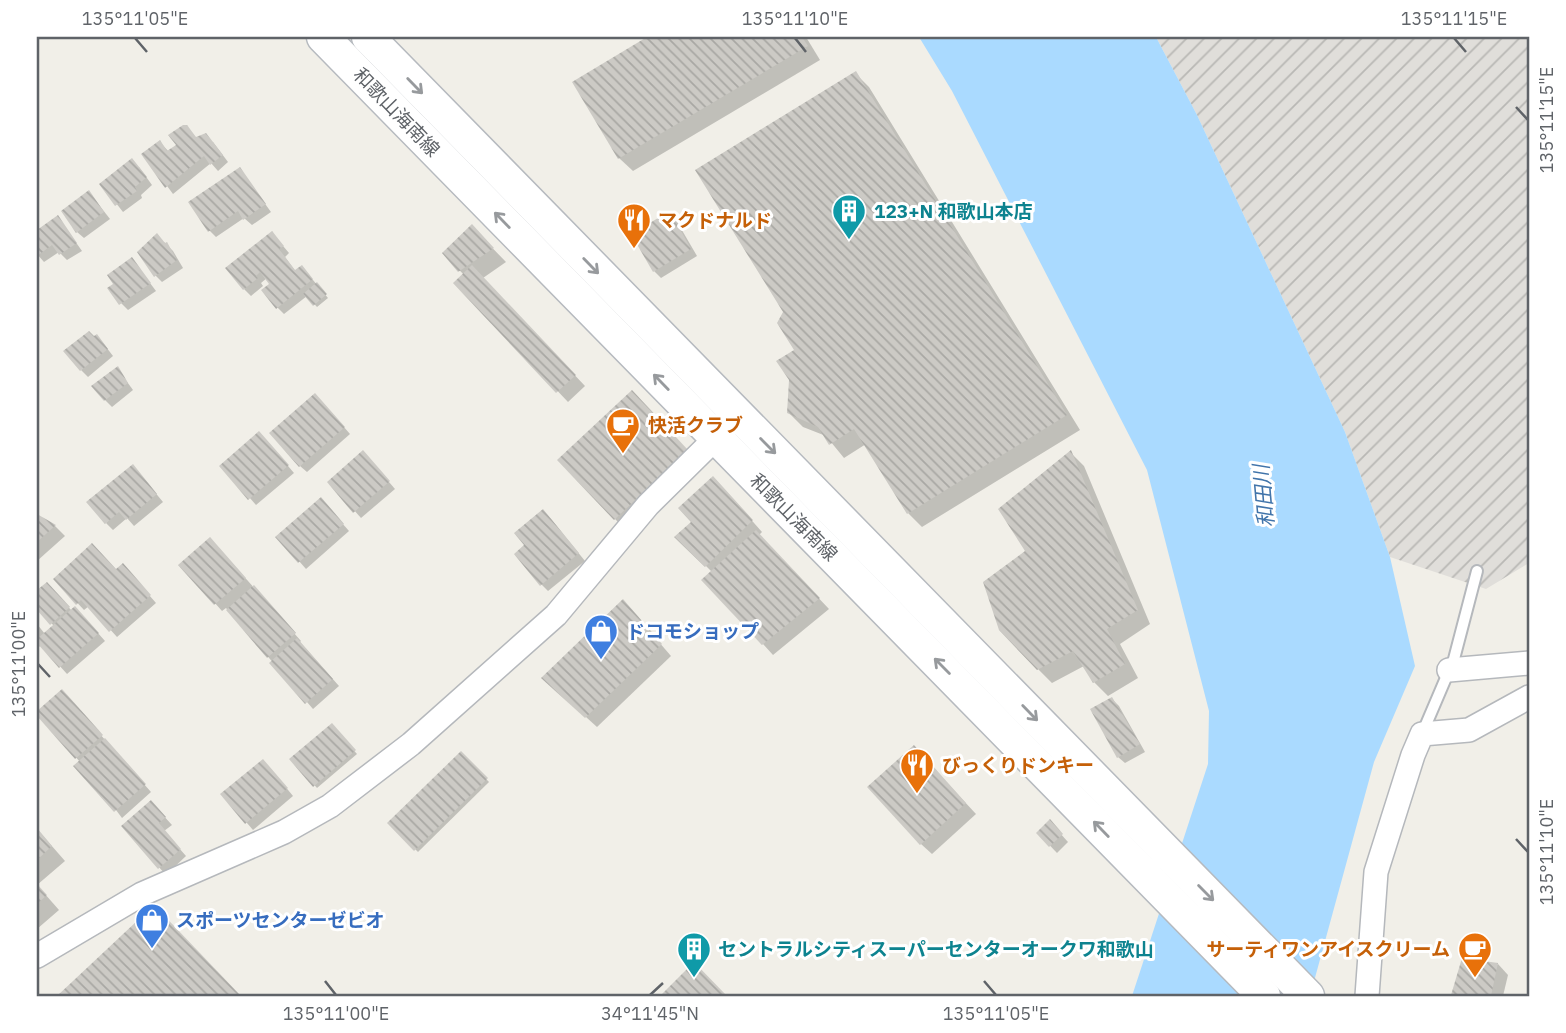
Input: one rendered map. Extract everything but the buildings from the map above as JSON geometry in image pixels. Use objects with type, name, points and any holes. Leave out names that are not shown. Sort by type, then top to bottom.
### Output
[{"type":"main road","name":"和歌山海南線","points":[[323,37],[1264,996]]},
{"type":"main road","name":"和歌山海南線","points":[[368,37],[1308,996]]},
{"type":"street","points":[[37,956],[142,894],[284,832],[330,806],[391,760],[556,615],[648,505],[738,416]]},
{"type":"street","points":[[1449,670],[1529,663]]},
{"type":"street","points":[[1367,996],[1376,872],[1422,734],[1469,730],[1529,697]]},
{"type":"lane","points":[[1422,734],[1449,670],[1477,571]]},
{"type":"shaded area","points":[[1156,37],[1529,37],[1529,563],[1486,589],[1390,557],[1345,432],[1197,115]]},
{"type":"water","name":"和田川","points":[[919,37],[1156,37],[1197,115],[1345,432],[1390,557],[1415,666],[1374,762],[1310,996],[1132,996],[1208,764],[1209,711],[1147,470],[952,91]]},
{"type":"place","name":"123+N 和歌山本店","points":[[849,241]]},
{"type":"place","name":"マクドナルド","points":[[634,250]]},
{"type":"place","name":"快活クラブ","points":[[623,455]]},
{"type":"place","name":"ドコモショップ","points":[[601,661]]},
{"type":"place","name":"びっくりドンキー","points":[[917,795]]},
{"type":"place","name":"スポーツセンターゼビオ","points":[[152,950]]},
{"type":"place","name":"セントラルシティスーパーセンターオークワ和歌山","points":[[694,979]]},
{"type":"place","name":"サーティワンアイスクリーム","points":[[1475,979]]}]
